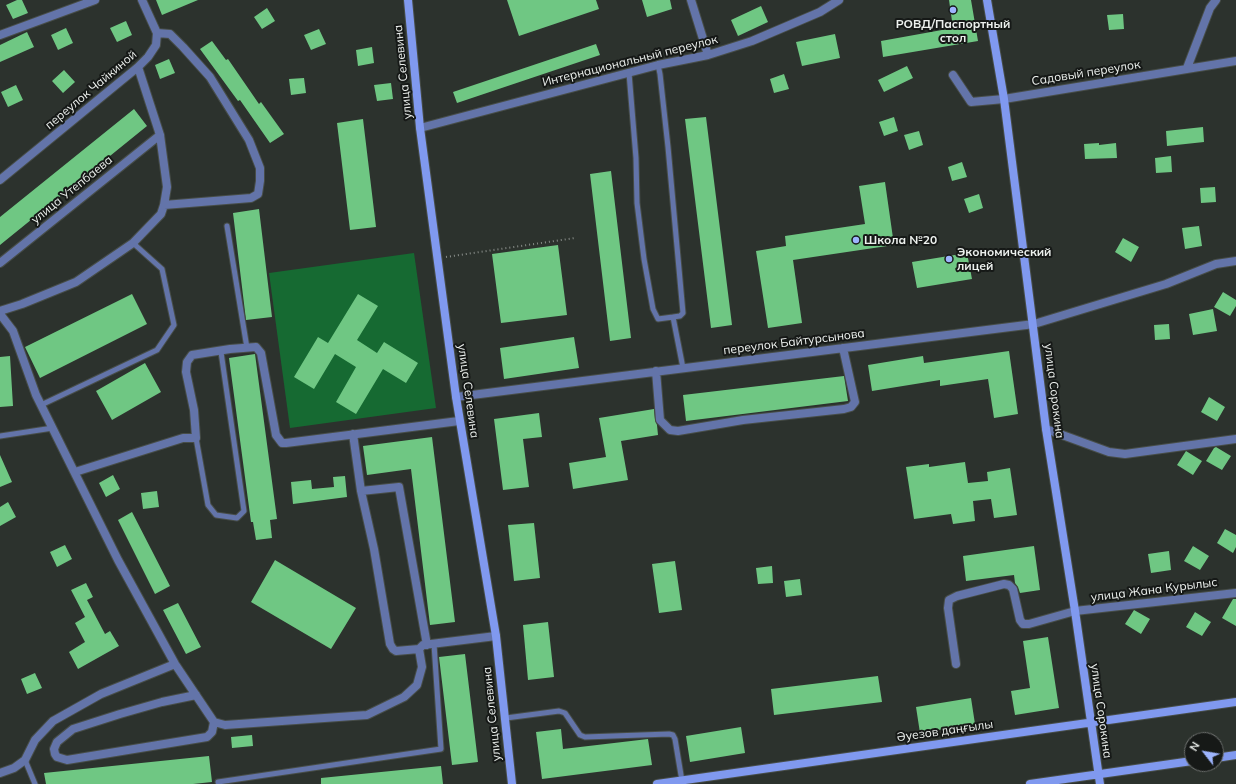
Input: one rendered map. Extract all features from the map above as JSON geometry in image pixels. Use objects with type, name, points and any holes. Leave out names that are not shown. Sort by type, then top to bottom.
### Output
[{"type":"street","points":[[0,35],[94,0]]},
{"type":"street","points":[[142,0],[157,33],[170,34],[210,76],[249,140],[260,168],[258,194],[251,198],[164,206]]},
{"type":"street","name":"улица Селевина","points":[[408,0],[420,128],[459,421],[496,636],[512,784]]},
{"type":"street","points":[[690,0],[708,55]]},
{"type":"street","name":"Интернациональный переулок","points":[[420,128],[658,65],[708,55],[752,41],[820,12],[839,0]]},
{"type":"street","name":"улица Сорокина","points":[[987,0],[1004,99],[1034,324],[1046,429],[1076,611],[1100,784]]},
{"type":"street","points":[[1187,68],[1210,8],[1216,0]]},
{"type":"street","name":"переулок Чайкиной","points":[[0,180],[138,68],[156,45],[157,33]]},
{"type":"street","name":"Садовый переулок","points":[[953,75],[971,102],[1004,99],[1236,61]]},
{"type":"street","points":[[138,68],[160,135],[166,187],[164,206],[161,214],[133,244],[76,282],[0,312],[13,331],[36,395],[118,560],[175,664],[214,722],[225,725],[367,715],[404,697],[417,685],[422,667],[419,649]]},
{"type":"street","name":"улица Утепбаева","points":[[0,263],[160,135]]},
{"type":"street","name":"переулок Байтурсынова","points":[[456,397],[1034,324],[1166,284],[1216,264],[1236,261]]},
{"type":"street","points":[[75,472],[183,438],[196,438],[194,410],[186,372],[187,362],[192,355],[256,347],[261,353],[276,435],[282,442],[286,443],[459,421]]},
{"type":"street","points":[[656,371],[660,420],[670,430],[678,431],[743,420],[851,407],[855,402],[843,348]]},
{"type":"street","points":[[1046,429],[1108,452],[1125,454],[1236,439]]},
{"type":"street","points":[[353,434],[361,491],[374,550],[390,644],[393,649],[396,651],[419,649],[423,645],[496,636]]},
{"type":"street","points":[[361,491],[399,487],[431,644]]},
{"type":"street","name":"улица Жана Курылыс","points":[[956,664],[948,608],[949,600],[957,596],[1004,584],[1009,585],[1013,589],[1020,620],[1023,624],[1029,624],[1076,611],[1236,593]]},
{"type":"street","points":[[0,773],[14,768],[25,760],[35,740],[53,721],[101,694],[175,664]]},
{"type":"street","points":[[196,695],[162,702],[73,729],[57,742],[54,749],[55,754],[57,757],[67,760],[207,737],[212,732],[214,722]]},
{"type":"street","name":"Әуезов даңғылы","points":[[658,784],[1236,702]]},
{"type":"street","points":[[1224,757],[1236,756]]},
{"type":"street","points":[[1030,784],[1184,763]]},
{"type":"lane","points":[[629,73],[636,158],[637,203],[644,259],[653,309],[658,319],[673,318],[684,313],[668,147],[658,65]]},
{"type":"lane","points":[[227,226],[247,348]]},
{"type":"lane","points":[[41,405],[157,350],[174,325],[162,269],[133,244]]},
{"type":"lane","points":[[673,318],[683,368]]},
{"type":"lane","points":[[196,438],[208,505],[216,515],[237,518],[244,511],[221,352]]},
{"type":"lane","points":[[0,436],[53,428]]},
{"type":"lane","points":[[218,782],[441,749],[431,644]]},
{"type":"lane","points":[[506,718],[559,711],[565,713],[580,735],[585,737],[672,735],[675,738],[682,780]]},
{"type":"lane","points":[[25,760],[35,784]]},
{"type":"path","points":[[438,258],[575,238]]},
{"type":"green space","points":[[414,253],[436,408],[290,428],[269,273]]},
{"type":"building","points":[[17,0],[22,0],[28,13],[13,19],[6,5]]},
{"type":"building","points":[[156,0],[198,0],[162,15]]},
{"type":"building","points":[[507,0],[596,0],[599,9],[519,36]]},
{"type":"building","points":[[642,0],[670,0],[672,9],[647,17]]},
{"type":"building","points":[[949,0],[971,0],[978,41],[883,57],[881,41],[953,28]]},
{"type":"building","points":[[761,6],[768,22],[738,36],[731,20]]},
{"type":"building","points":[[267,8],[275,21],[262,29],[254,17]]},
{"type":"building","points":[[1123,14],[1124,29],[1109,30],[1107,15]]},
{"type":"building","points":[[126,21],[132,35],[117,42],[110,28]]},
{"type":"building","points":[[66,28],[73,43],[58,50],[51,35]]},
{"type":"building","points":[[319,29],[326,44],[311,50],[304,35]]},
{"type":"building","points":[[27,32],[34,47],[0,62],[0,45]]},
{"type":"building","points":[[835,34],[840,58],[802,66],[796,42]]},
{"type":"building","points":[[212,41],[226,60],[228,59],[259,104],[261,102],[284,134],[270,143],[240,100],[238,101],[200,49]]},
{"type":"building","points":[[596,44],[600,55],[457,103],[453,92]]},
{"type":"building","points":[[372,47],[374,63],[358,66],[356,50]]},
{"type":"building","points":[[169,59],[175,73],[160,79],[155,65]]},
{"type":"building","points":[[907,66],[913,78],[884,92],[878,80]]},
{"type":"building","points":[[64,70],[75,82],[63,93],[52,81]]},
{"type":"building","points":[[784,74],[789,89],[774,93],[770,79]]},
{"type":"building","points":[[304,78],[306,93],[291,95],[289,79]]},
{"type":"building","points":[[391,83],[393,99],[377,101],[374,85]]},
{"type":"building","points":[[16,85],[23,100],[8,107],[1,92]]},
{"type":"building","points":[[134,109],[147,126],[0,245],[0,217]]},
{"type":"building","points":[[706,117],[732,325],[711,328],[685,119]]},
{"type":"building","points":[[894,117],[898,131],[884,136],[879,122]]},
{"type":"building","points":[[363,119],[376,227],[350,230],[337,123]]},
{"type":"building","points":[[1203,127],[1204,142],[1167,146],[1166,131]]},
{"type":"building","points":[[919,131],[923,145],[909,150],[904,135]]},
{"type":"building","points":[[1099,143],[1099,145],[1116,143],[1117,158],[1085,159],[1084,144]]},
{"type":"building","points":[[1171,156],[1172,172],[1156,173],[1155,158]]},
{"type":"building","points":[[962,162],[967,177],[952,181],[948,167]]},
{"type":"building","points":[[611,171],[631,338],[610,341],[590,174]]},
{"type":"building","points":[[885,182],[894,245],[793,260],[802,323],[768,328],[756,251],[786,246],[785,236],[865,224],[859,186]]},
{"type":"building","points":[[1215,187],[1216,202],[1201,203],[1200,188]]},
{"type":"building","points":[[979,194],[983,208],[969,213],[964,199]]},
{"type":"building","points":[[259,209],[272,317],[246,320],[233,213]]},
{"type":"building","points":[[1199,226],[1202,246],[1185,249],[1182,228]]},
{"type":"building","points":[[1123,238],[1139,247],[1131,262],[1115,252]]},
{"type":"building","points":[[558,245],[567,315],[501,323],[492,254]]},
{"type":"building","name":"Экономический лицей","points":[[967,253],[972,279],[917,288],[912,262]]},
{"type":"building","points":[[1223,292],[1236,300],[1236,306],[1230,316],[1214,307]]},
{"type":"building","points":[[132,294],[147,324],[40,378],[25,347]]},
{"type":"building","points":[[358,294],[378,306],[357,340],[377,353],[384,342],[418,363],[406,383],[383,369],[356,414],[336,402],[356,367],[335,354],[314,389],[294,377],[318,337],[328,343]]},
{"type":"building","points":[[1213,309],[1217,331],[1193,335],[1189,314]]},
{"type":"building","points":[[1169,324],[1170,339],[1155,340],[1154,325]]},
{"type":"building","points":[[574,337],[579,368],[504,379],[500,348]]},
{"type":"building","points":[[1009,351],[1018,414],[994,418],[988,379],[940,386],[940,380],[872,391],[868,365],[923,356],[924,363]]},
{"type":"building","points":[[255,354],[277,519],[270,520],[272,538],[256,540],[253,522],[251,522],[229,358]]},
{"type":"building","points":[[10,356],[13,406],[0,407],[0,357]]},
{"type":"building","points":[[145,363],[161,392],[112,420],[96,391]]},
{"type":"building","points":[[844,376],[848,401],[686,421],[683,395]]},
{"type":"building","points":[[1209,397],[1225,407],[1217,421],[1201,412]]},
{"type":"building","points":[[654,409],[658,435],[621,441],[628,480],[573,489],[569,463],[606,457],[599,418]]},
{"type":"building","points":[[539,413],[542,437],[523,439],[529,487],[503,490],[494,419]]},
{"type":"building","points":[[432,437],[455,622],[430,625],[411,469],[367,475],[363,446]]},
{"type":"building","points":[[1216,447],[1231,456],[1222,470],[1206,461]]},
{"type":"building","points":[[1186,451],[1202,461],[1193,475],[1177,465]]},
{"type":"building","points":[[0,455],[12,482],[0,487]]},
{"type":"building","points":[[965,462],[968,483],[988,481],[987,472],[1010,468],[1017,515],[994,518],[991,499],[973,501],[975,521],[953,524],[951,514],[914,519],[906,467],[929,464],[929,467]]},
{"type":"building","points":[[113,475],[120,489],[106,497],[99,483]]},
{"type":"building","points":[[345,476],[347,497],[293,504],[291,482],[311,480],[312,489],[334,487],[333,477]]},
{"type":"building","points":[[157,491],[159,507],[143,509],[141,493]]},
{"type":"building","points":[[8,502],[16,517],[0,526],[0,507]]},
{"type":"building","points":[[132,512],[170,586],[155,594],[118,520]]},
{"type":"building","points":[[534,523],[540,578],[514,581],[508,525]]},
{"type":"building","points":[[1225,529],[1236,535],[1236,547],[1233,553],[1217,543]]},
{"type":"building","points":[[65,545],[72,559],[57,567],[50,552]]},
{"type":"building","points":[[1034,546],[1040,590],[1020,593],[1015,583],[1014,575],[966,581],[963,556]]},
{"type":"building","points":[[1193,546],[1209,556],[1200,570],[1184,561]]},
{"type":"building","points":[[1169,551],[1171,570],[1151,573],[1148,554]]},
{"type":"building","points":[[275,560],[356,608],[331,649],[251,602]]},
{"type":"building","points":[[675,561],[682,610],[659,613],[652,564]]},
{"type":"building","points":[[772,566],[773,583],[758,584],[756,568]]},
{"type":"building","points":[[800,579],[802,595],[786,597],[784,581]]},
{"type":"building","points":[[86,583],[93,597],[87,600],[105,634],[110,631],[119,646],[78,669],[69,652],[85,642],[75,623],[85,617],[71,590]]},
{"type":"building","points":[[1233,599],[1236,599],[1236,626],[1222,618]]},
{"type":"building","points":[[178,603],[201,647],[186,654],[163,610]]},
{"type":"building","points":[[1134,610],[1150,619],[1141,634],[1125,624]]},
{"type":"building","points":[[1195,612],[1211,622],[1202,636],[1186,627]]},
{"type":"building","points":[[548,622],[554,677],[528,680],[523,625]]},
{"type":"building","points":[[1048,637],[1059,708],[1015,715],[1011,691],[1030,688],[1023,641]]},
{"type":"building","points":[[465,654],[478,762],[452,765],[439,657]]},
{"type":"building","points":[[35,673],[42,688],[27,694],[21,679]]},
{"type":"building","points":[[878,676],[882,702],[774,715],[771,689]]},
{"type":"building","points":[[971,698],[975,724],[920,733],[916,707]]},
{"type":"building","points":[[741,727],[745,753],[690,762],[686,736]]},
{"type":"building","points":[[561,729],[563,749],[648,739],[652,765],[542,779],[536,732]]},
{"type":"building","points":[[252,735],[253,746],[232,748],[231,737]]},
{"type":"building","points":[[209,756],[212,782],[193,784],[46,784],[44,773]]},
{"type":"building","points":[[441,766],[443,784],[321,784],[321,778]]},
{"type":"place","name":"РОВД/Паспортный стол","points":[[953,10]]},
{"type":"place","name":"Школа №20","points":[[856,240]]},
{"type":"place","name":"Экономический лицей","points":[[949,259]]}]
